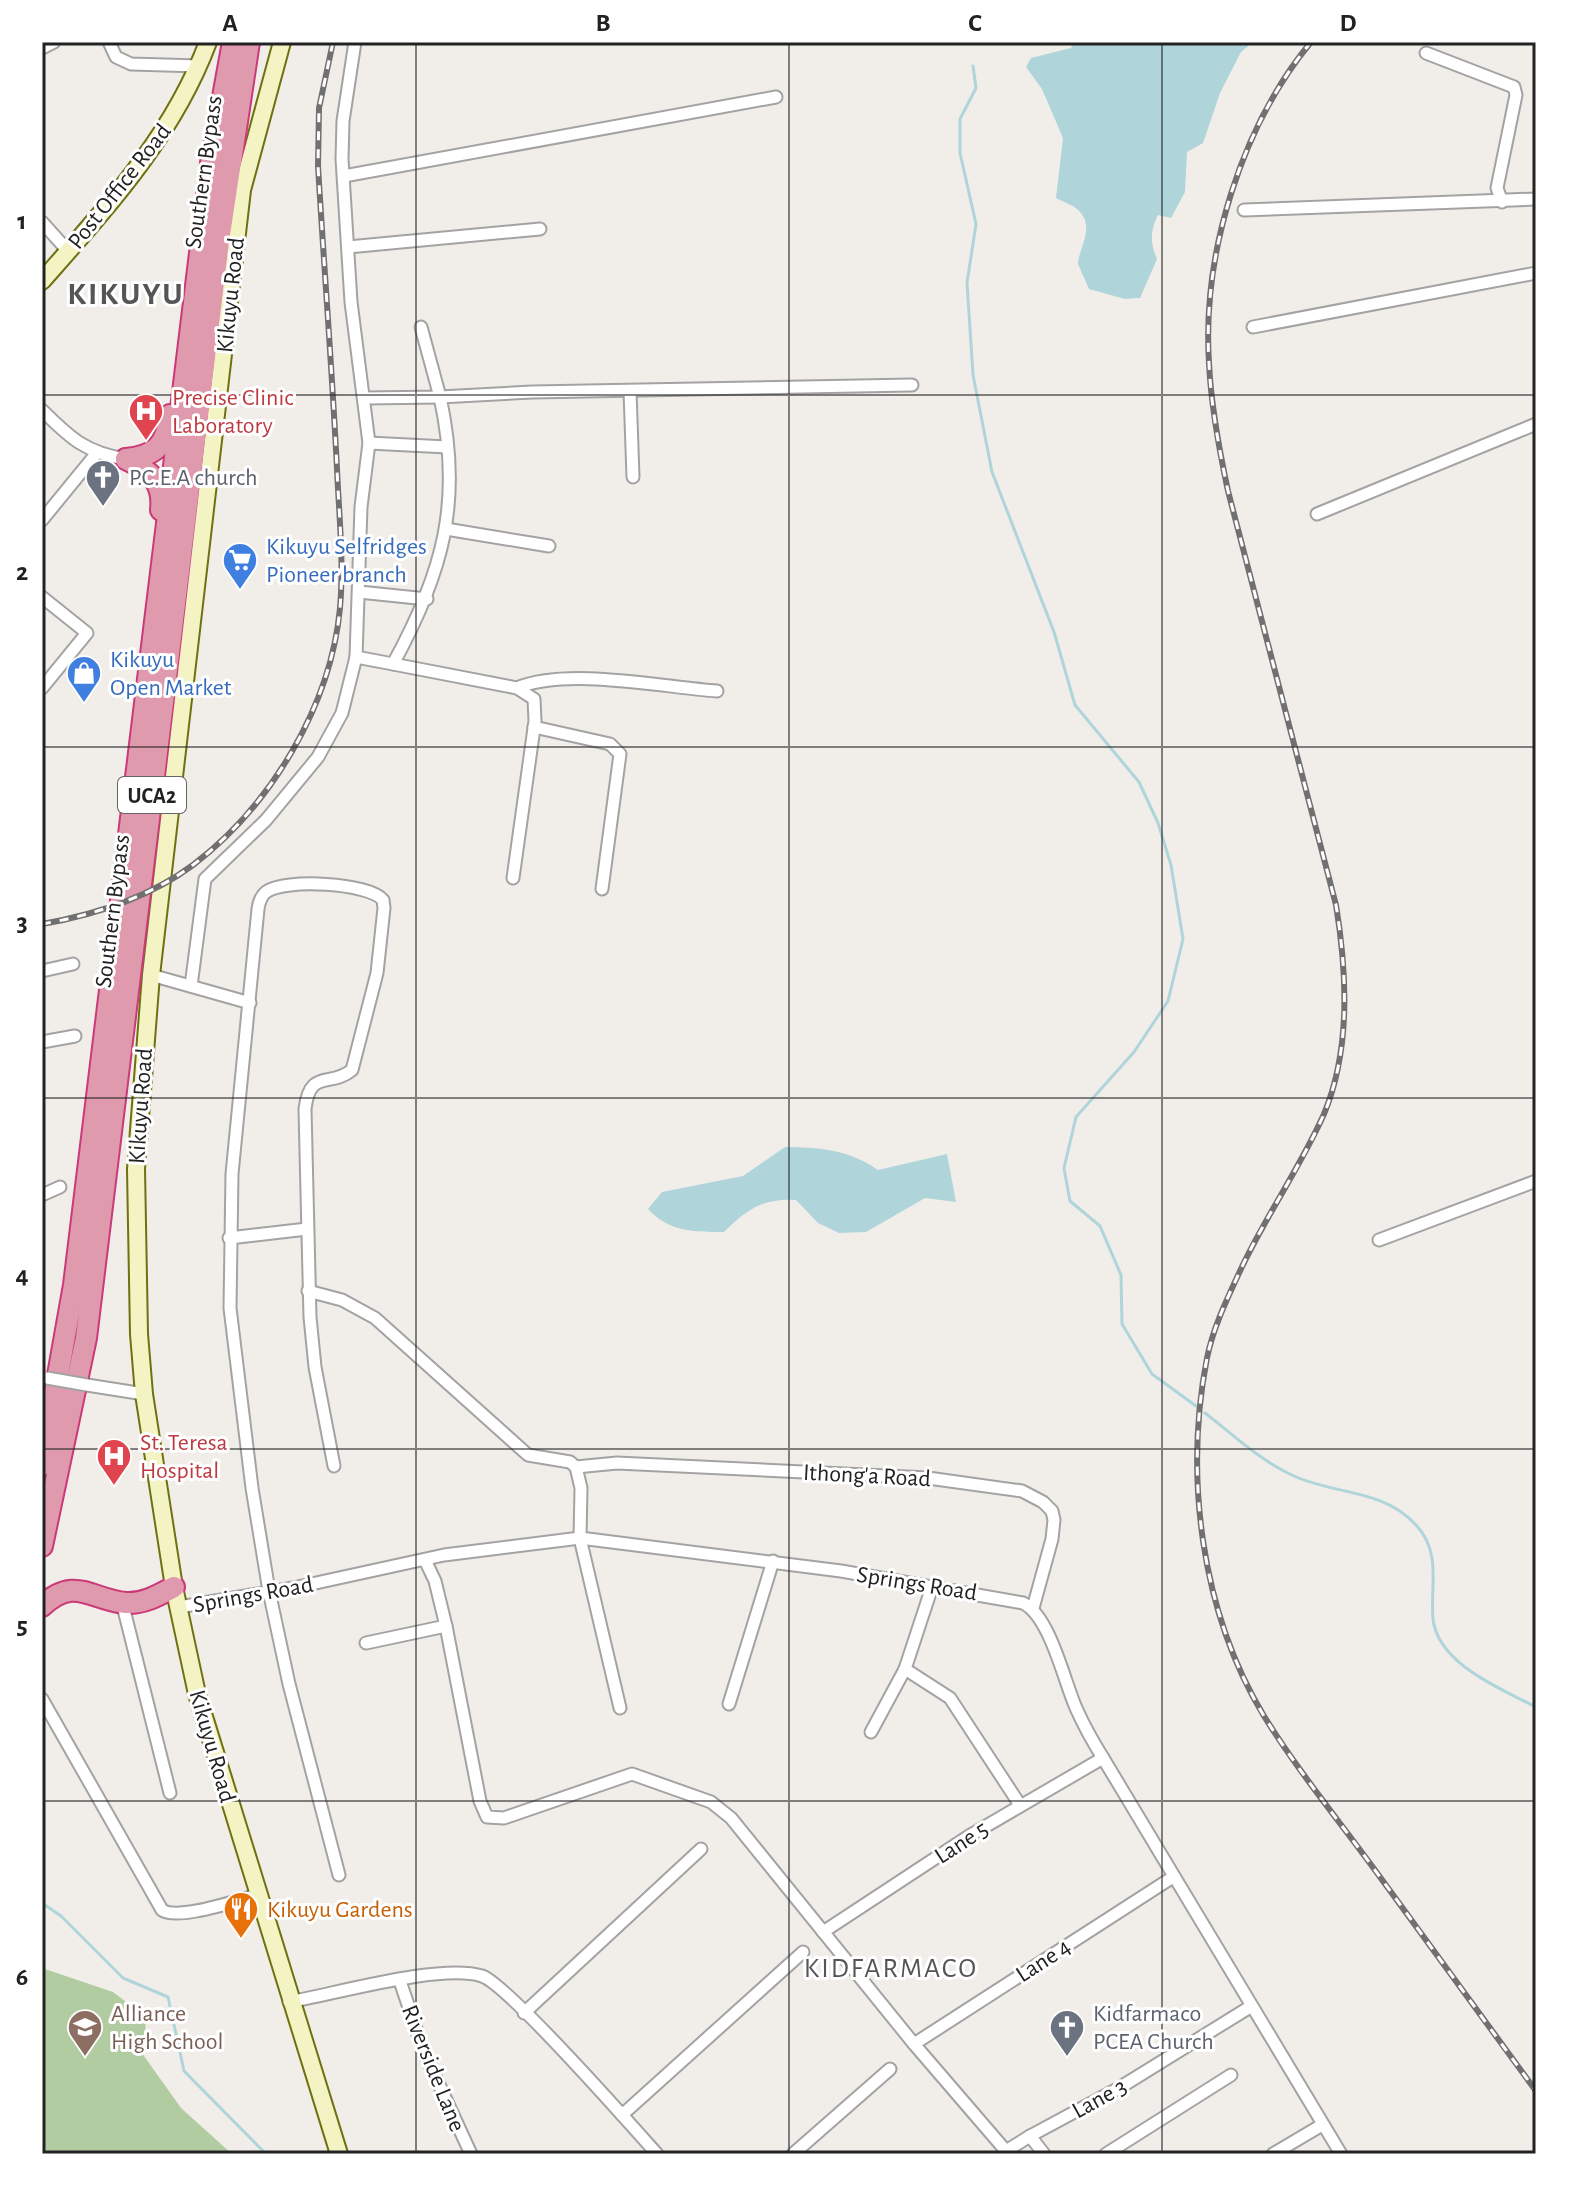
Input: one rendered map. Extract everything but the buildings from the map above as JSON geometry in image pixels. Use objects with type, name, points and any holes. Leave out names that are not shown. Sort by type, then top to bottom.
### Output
[{"type":"highway","name":"Southern Bypass","points":[[42,1465],[74,1285],[211,163],[233,42]]},
{"type":"highway","name":"Southern Bypass","points":[[42,1546],[86,1338],[219,241],[249,42]]},
{"type":"highway","points":[[126,459],[148,456],[163,444],[168,430],[181,309],[196,293]]},
{"type":"highway","points":[[126,459],[148,471],[160,485],[162,504],[151,578],[158,604]]},
{"type":"highway","points":[[42,1606],[53,1596],[77,1589],[122,1602],[177,1597]]},
{"type":"main road","name":"Post Office Road","points":[[42,281],[146,158],[174,117],[208,42]]},
{"type":"main road","name":"Kikuyu Road","points":[[282,42],[242,190],[151,975],[135,1190],[144,1394],[177,1597],[200,1705],[289,2002],[339,2154]]},
{"type":"street","points":[[42,48],[54,42]]},
{"type":"street","points":[[109,42],[116,57],[124,62],[199,66]]},
{"type":"street","points":[[191,986],[205,879],[266,820],[318,757],[342,713],[356,657],[361,507],[369,443],[353,319],[342,131],[355,42]]},
{"type":"street","points":[[1426,53],[1514,87],[1516,95],[1497,188],[1502,202]]},
{"type":"street","points":[[344,176],[776,97]]},
{"type":"street","points":[[1244,210],[1536,199]]},
{"type":"street","points":[[42,222],[68,251]]},
{"type":"street","points":[[348,247],[540,229]]},
{"type":"street","points":[[1253,327],[1536,273]]},
{"type":"street","points":[[393,664],[427,599],[446,529],[450,471],[440,397],[421,327]]},
{"type":"street","points":[[365,398],[912,385]]},
{"type":"street","points":[[630,391],[633,477]]},
{"type":"street","points":[[42,410],[66,434],[96,454],[126,459]]},
{"type":"street","points":[[1317,514],[1535,426]]},
{"type":"street","points":[[369,443],[447,447]]},
{"type":"street","points":[[42,520],[96,454]]},
{"type":"street","points":[[446,529],[549,546]]},
{"type":"street","points":[[359,592],[427,599]]},
{"type":"street","points":[[42,597],[87,633],[42,688]]},
{"type":"street","points":[[356,657],[517,688],[534,699],[534,727],[513,878]]},
{"type":"street","points":[[517,688],[535,681],[563,678],[717,691]]},
{"type":"street","points":[[534,727],[610,744],[620,754],[602,889]]},
{"type":"street","points":[[334,1466],[315,1367],[308,1291],[307,1095],[315,1082],[352,1070],[377,973],[383,900],[371,890],[298,884],[264,894],[258,909],[229,1238],[234,1346],[269,1591],[289,1684],[339,1875]]},
{"type":"street","points":[[42,971],[73,964]]},
{"type":"street","points":[[151,975],[250,1003]]},
{"type":"street","points":[[42,1042],[75,1036]]},
{"type":"street","points":[[1379,1240],[1536,1181]]},
{"type":"street","points":[[42,1195],[60,1187]]},
{"type":"street","points":[[229,1238],[307,1229]]},
{"type":"street","points":[[308,1291],[342,1300],[375,1318],[528,1455],[570,1462],[576,1467],[581,1488],[580,1538],[620,1708]]},
{"type":"street","points":[[44,1377],[144,1394]]},
{"type":"street","name":"Ithong'a Road","points":[[576,1467],[617,1463],[928,1478],[1022,1491],[1043,1502],[1052,1511],[1054,1520],[1052,1539],[1033,1608]]},
{"type":"street","name":"Springs Road","points":[[177,1597],[269,1591],[425,1560],[532,1542],[580,1538],[773,1561],[991,1595],[1033,1608]]},
{"type":"street","points":[[425,1560],[435,1581],[446,1626],[480,1801],[487,1817],[504,1818],[621,1776],[644,1776],[711,1802],[723,1810],[1005,2153]]},
{"type":"street","points":[[729,1704],[773,1561]]},
{"type":"street","points":[[871,1732],[905,1669],[932,1587]]},
{"type":"street","points":[[122,1602],[170,1793]]},
{"type":"street","points":[[1033,1608],[1048,1635],[1075,1707],[1103,1758],[1341,2154]]},
{"type":"street","points":[[366,1643],[446,1626]]},
{"type":"street","points":[[905,1669],[950,1698],[1020,1805]]},
{"type":"street","points":[[42,1699],[162,1910],[168,1914],[187,1912],[258,1895]]},
{"type":"street","name":"Lane 5","points":[[823,1932],[1020,1805],[1103,1758]]},
{"type":"street","points":[[524,2013],[701,1849]]},
{"type":"street","name":"Lane 4","points":[[914,2044],[1173,1877]]},
{"type":"street","points":[[622,2115],[803,1952]]},
{"type":"street","points":[[289,2002],[437,1976],[481,1976],[491,1980],[657,2154]]},
{"type":"street","name":"Riverside Lane","points":[[400,1981],[424,2052],[471,2154]]},
{"type":"street","name":"Lane 3","points":[[1005,2153],[1119,2088],[1250,2007]]},
{"type":"street","points":[[793,2154],[890,2069]]},
{"type":"street","points":[[1106,2154],[1231,2075]]},
{"type":"street","points":[[1273,2154],[1322,2125]]},
{"type":"street","points":[[1030,2136],[1044,2154]]},
{"type":"green space","name":"Alliance High School","points":[[42,1968],[113,1992],[146,2017],[144,2056],[181,2108],[232,2154],[42,2154]]},
{"type":"water","points":[[1074,42],[1253,42],[1241,52],[1220,93],[1203,143],[1187,152],[1185,192],[1171,218],[1158,215],[1155,221],[1152,237],[1157,259],[1140,298],[1125,299],[1089,289],[1078,264],[1086,223],[1076,208],[1056,198],[1063,138],[1042,89],[1026,67],[1031,58],[1071,48]]},
{"type":"water","points":[[785,1147],[834,1151],[878,1170],[947,1154],[956,1202],[925,1198],[866,1232],[839,1233],[818,1223],[796,1200],[765,1203],[740,1217],[724,1232],[692,1231],[673,1226],[648,1209],[662,1192],[743,1176]]},
{"type":"waterway","points":[[973,66],[976,88],[960,119],[960,153],[976,224],[967,283],[973,375],[992,472],[1054,632],[1075,705],[1139,782],[1158,823],[1171,865],[1183,939],[1168,1001],[1134,1052],[1076,1117],[1064,1168],[1070,1201],[1100,1226],[1121,1275],[1122,1324],[1152,1374],[1196,1406]]},
{"type":"waterway","points":[[1205,1413],[1281,1470],[1310,1482],[1374,1499],[1403,1513],[1416,1525],[1429,1547],[1433,1570],[1433,1619],[1437,1635],[1446,1649],[1473,1673],[1536,1707]]},
{"type":"waterway","points":[[42,1903],[61,1916],[123,1978],[168,1997],[184,2071],[266,2154]]},
{"type":"railway","points":[[42,924],[101,910],[140,895],[193,865],[221,841],[248,814],[292,751],[324,681],[334,644],[342,573],[318,166],[319,108],[333,42]]},
{"type":"railway","points":[[1311,42],[1286,76],[1265,113],[1246,152],[1231,194],[1212,279],[1209,363],[1216,427],[1228,491],[1336,905],[1343,957],[1343,1037],[1333,1089],[1324,1114],[1250,1251],[1221,1314],[1210,1347],[1200,1403],[1197,1449],[1203,1542],[1225,1633],[1264,1716],[1536,2091]]},
{"type":"place","name":"Precise Clinic Laboratory","points":[[146,442]]},
{"type":"place","name":"P.C.E.A church","points":[[103,508]]},
{"type":"place","name":"Kikuyu Selfridges Pioneer branch","points":[[240,591]]},
{"type":"place","name":"Kikuyu Open Market","points":[[84,704]]},
{"type":"place","name":"St. Teresa Hospital","points":[[114,1487]]},
{"type":"place","name":"Kikuyu Gardens","points":[[241,1940]]},
{"type":"place","name":"Alliance High School","points":[[85,2058]]},
{"type":"place","name":"Kidfarmaco PCEA Church","points":[[1067,2058]]},
{"type":"district","name":"KIKUYU","points":[[126,293]]},
{"type":"district","name":"KIDFARMACO","points":[[891,1967]]}]
